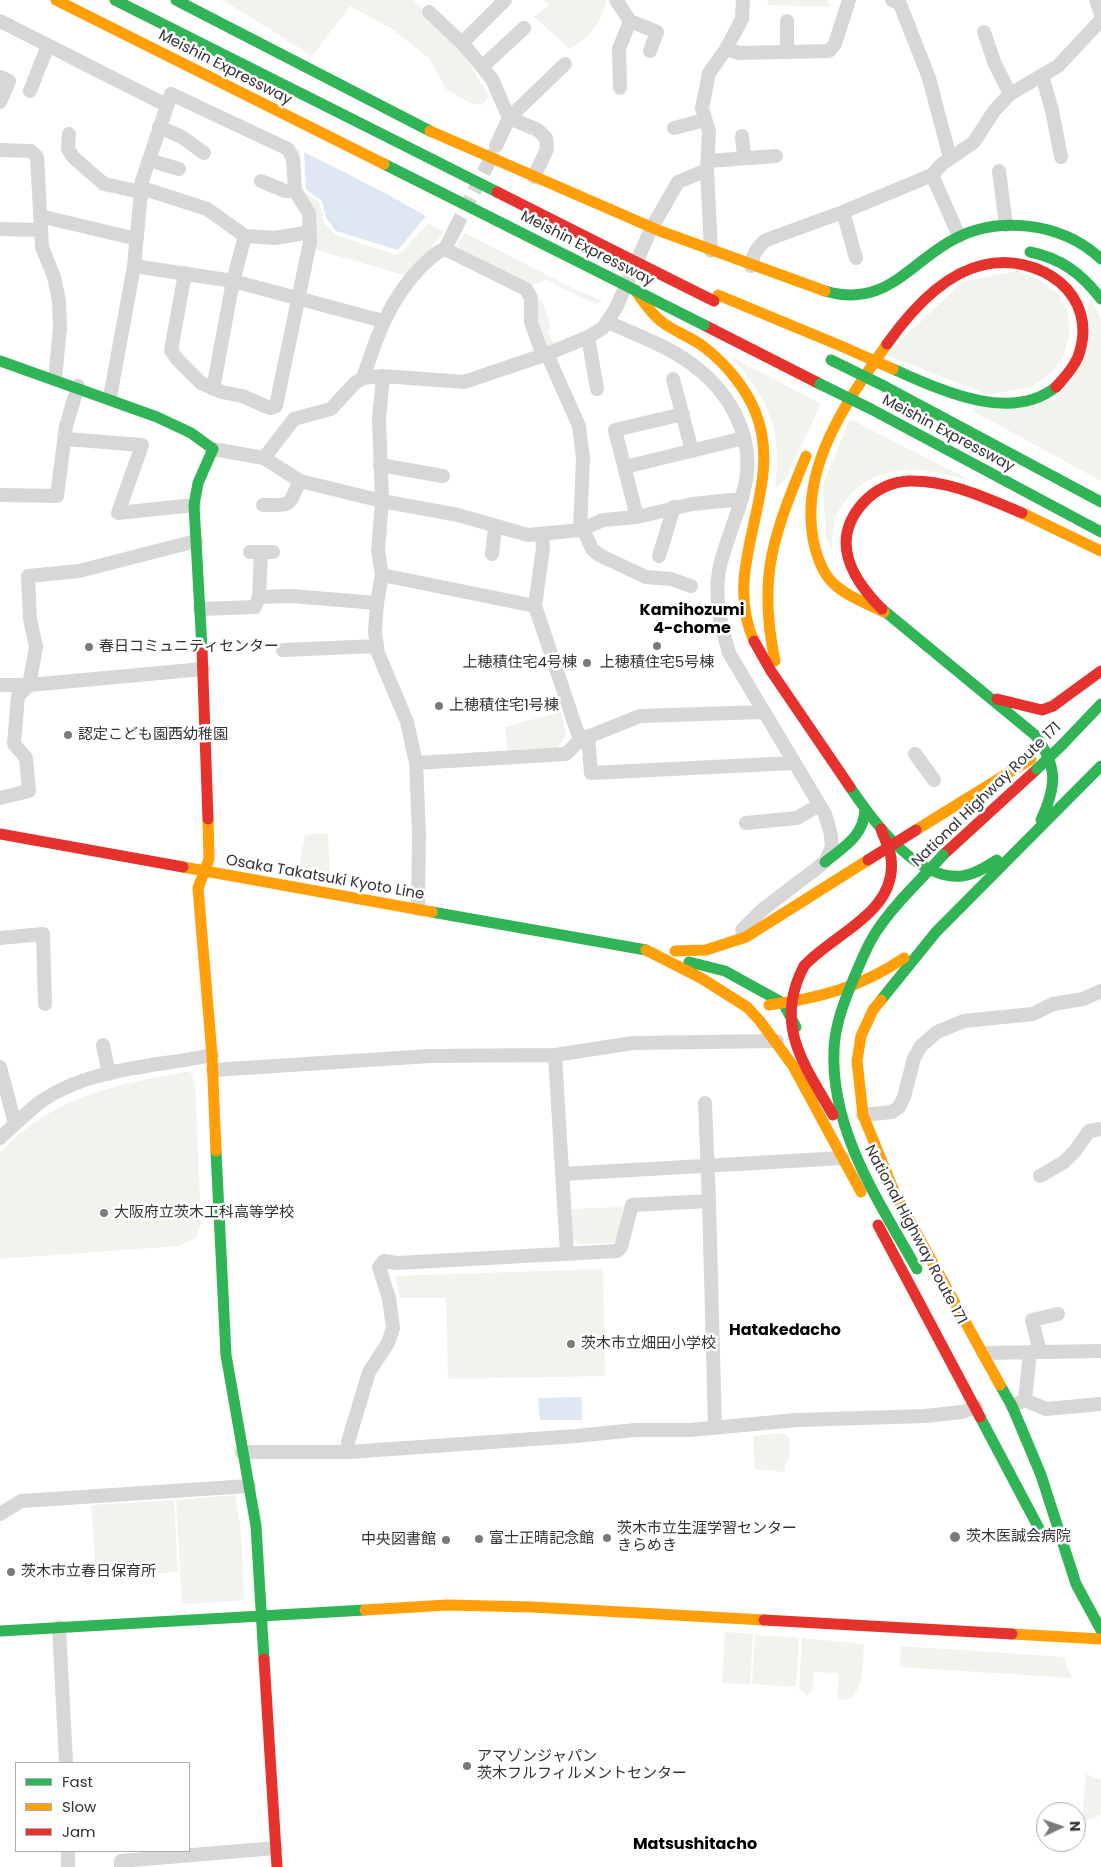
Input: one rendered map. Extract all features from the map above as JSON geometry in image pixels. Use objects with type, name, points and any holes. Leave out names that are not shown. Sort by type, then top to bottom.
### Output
[{"type":"main road","name":"Meishin Expressway","points":[[56,0],[820,384],[1101,532]]},
{"type":"main road","name":"Meishin Expressway","points":[[115,0],[622,255],[716,298]]},
{"type":"main road","points":[[176,0],[439,136],[651,229],[751,266],[835,294],[875,293],[893,285],[940,247],[959,236],[984,227],[1006,225],[1041,228],[1066,235],[1101,259]]},
{"type":"main road","points":[[1014,250],[1050,256],[1065,262],[1090,284],[1101,299]]},
{"type":"main road","points":[[938,274],[950,265],[984,253]]},
{"type":"main road","points":[[716,298],[841,346],[893,369],[956,394],[988,402],[1006,403],[1040,396],[1054,389],[1067,376],[1076,362],[1082,345],[1083,328],[1080,310],[1072,295],[1062,283],[1049,273],[1022,264],[992,264],[955,277],[938,288],[902,324],[881,351],[836,424],[824,449],[811,491],[810,530],[821,566],[831,580],[844,592],[884,612]]},
{"type":"main road","points":[[880,333],[924,284]]},
{"type":"main road","points":[[635,290],[657,318],[696,341],[716,356],[733,374],[756,413],[767,453],[766,474],[745,561],[743,606],[747,626],[755,644],[782,687],[865,809],[880,827],[930,871],[947,876],[963,876],[983,868],[1020,845]]},
{"type":"main road","points":[[716,298],[772,331]]},
{"type":"main road","points":[[819,432],[836,400],[870,347]]},
{"type":"main road","name":"Meishin Expressway","points":[[827,358],[884,386],[1101,502]]},
{"type":"main road","points":[[0,361],[78,386],[167,421],[206,442],[213,449],[198,479],[194,505],[204,669],[209,859],[198,888],[213,1070],[226,1355],[256,1526],[277,1867]]},
{"type":"main road","points":[[782,687],[765,618],[765,584],[774,541],[810,449]]},
{"type":"main road","points":[[1035,831],[1051,802],[1054,768],[1048,750],[1036,735],[884,612],[854,576],[847,561],[845,546],[851,518],[861,503],[874,491],[891,484],[911,480],[954,486],[1025,515],[1101,551]]},
{"type":"main road","points":[[988,696],[1042,710],[1053,706],[1101,671]]},
{"type":"main road","name":"National Highway Route 171","points":[[919,1273],[848,1156],[834,1083],[833,1055],[837,1022],[848,985],[879,927],[944,855],[1037,769],[1060,742],[1097,708]]},
{"type":"main road","points":[[646,950],[691,951],[719,946],[746,937],[1060,742]]},
{"type":"main road","name":"National Highway Route 171","points":[[1076,1584],[1041,1475],[1012,1406],[896,1196],[862,1115],[857,1061],[861,1036],[873,1010],[936,932],[1020,845],[1101,766]]},
{"type":"main road","points":[[825,862],[860,833],[866,822],[865,809]]},
{"type":"main road","points":[[880,827],[892,859],[892,879],[883,900],[868,915],[828,943],[804,966],[796,978],[790,997],[790,1022],[793,1037],[848,1156],[1001,1460],[1048,1544]]},
{"type":"main road","name":"Osaka Takatsuki Kyoto Line","points":[[0,834],[646,950]]},
{"type":"main road","points":[[747,1007],[783,1003],[830,994],[869,981],[889,969],[936,932]]},
{"type":"main road","points":[[646,950],[701,978],[747,1007],[777,1041],[848,1156]]},
{"type":"main road","points":[[646,950],[725,971],[783,1003],[857,1136],[896,1196]]},
{"type":"main road","name":"National Highway Route 171","points":[[1004,1436],[1048,1544],[1076,1584],[1101,1630]]},
{"type":"main road","points":[[0,1631],[260,1614],[457,1605],[1101,1639]]},
{"type":"street","points":[[462,43],[505,0]]},
{"type":"street","points":[[616,0],[630,21],[657,32],[650,51]]},
{"type":"street","points":[[711,251],[708,166],[709,132],[702,108],[709,73],[742,19],[743,0]]},
{"type":"street","points":[[726,48],[738,53],[828,50],[835,44],[849,0]]},
{"type":"street","points":[[892,0],[900,4],[930,78],[950,158]]},
{"type":"street","points":[[1096,0],[1101,14]]},
{"type":"street","points":[[429,12],[462,43],[492,79],[509,118],[538,130],[546,138],[547,149],[534,178]]},
{"type":"street","points":[[0,20],[166,104]]},
{"type":"street","points":[[751,266],[753,255],[766,240],[843,212],[932,175],[950,158],[974,142],[994,111],[1010,94],[1058,66],[1101,20]]},
{"type":"street","points":[[620,88],[619,48],[630,21]]},
{"type":"street","points":[[787,21],[787,52]]},
{"type":"street","points":[[482,67],[524,28]]},
{"type":"street","points":[[984,32],[995,64],[1010,94]]},
{"type":"street","points":[[30,91],[48,45]]},
{"type":"street","points":[[496,146],[509,118],[565,64]]},
{"type":"street","points":[[0,76],[9,81],[0,102]]},
{"type":"street","points":[[1042,76],[1052,110],[1062,157]]},
{"type":"street","points":[[110,398],[134,266],[141,192],[166,104],[171,94],[288,150],[293,159],[295,191],[309,213],[310,242],[276,406],[270,408],[237,394],[213,389],[191,374],[171,350],[186,273]]},
{"type":"street","points":[[674,128],[705,120]]},
{"type":"street","points":[[159,127],[182,137],[204,153]]},
{"type":"street","points":[[69,134],[68,149],[74,157],[104,184],[141,192],[148,190],[207,209],[245,236],[276,238],[310,232]]},
{"type":"street","points":[[742,136],[744,157]]},
{"type":"street","points":[[0,150],[31,151],[37,157],[42,247],[54,276],[59,301],[60,328],[55,379]]},
{"type":"street","points":[[264,458],[294,419],[331,409],[354,383],[363,378],[383,376],[464,382],[545,355],[588,337],[603,328],[608,322],[645,246],[651,229],[678,182],[708,166],[744,157],[776,156]]},
{"type":"street","points":[[149,160],[179,168]]},
{"type":"street","points":[[999,171],[1006,225]]},
{"type":"street","points":[[932,175],[959,236]]},
{"type":"street","points":[[261,181],[285,191],[295,191]]},
{"type":"street","points":[[843,212],[856,258]]},
{"type":"street","points":[[0,230],[40,223],[137,239]]},
{"type":"street","points":[[445,249],[455,229]]},
{"type":"street","points":[[213,389],[233,281],[245,236]]},
{"type":"street","points":[[363,378],[383,321],[413,276],[438,251],[445,249],[526,289],[531,298],[531,322],[579,426],[583,458],[582,530],[592,549],[599,555],[646,577],[671,579],[691,586]]},
{"type":"street","points":[[134,266],[233,281],[383,321]]},
{"type":"street","points":[[608,322],[691,364],[715,384],[733,408],[744,438],[748,460],[742,498],[719,572],[718,600],[722,626],[729,653],[819,805],[832,835],[832,847],[825,862],[762,910],[732,938],[719,946]]},
{"type":"street","points":[[588,337],[597,389]]},
{"type":"street","points":[[383,376],[379,419],[382,501],[378,552],[382,575],[377,603],[377,646],[407,722],[416,763],[419,834],[418,909]]},
{"type":"street","points":[[673,379],[692,451]]},
{"type":"street","points":[[0,495],[57,496],[66,439],[66,426],[78,386]]},
{"type":"street","points":[[637,516],[615,430],[683,414]]},
{"type":"street","points":[[625,467],[744,438]]},
{"type":"street","points":[[66,439],[142,445],[118,513],[194,505]]},
{"type":"street","points":[[213,449],[264,458],[300,481],[382,501],[443,512],[528,535],[582,530],[603,520],[637,516],[674,507],[742,498]]},
{"type":"street","points":[[380,465],[443,476]]},
{"type":"street","points":[[263,505],[286,505],[293,501],[300,481]]},
{"type":"street","points":[[659,556],[674,507]]},
{"type":"street","points":[[492,554],[495,527]]},
{"type":"street","points":[[542,535],[543,548],[535,606],[584,738],[591,773],[731,771],[794,762]]},
{"type":"street","points":[[0,798],[29,791],[26,758],[14,744],[18,696],[29,685],[36,647],[30,619],[28,576],[79,571],[196,541]]},
{"type":"street","points":[[200,609],[256,607],[259,597],[261,552]]},
{"type":"street","points":[[382,575],[535,606]]},
{"type":"street","points":[[259,597],[291,596],[377,603]]},
{"type":"street","points":[[283,650],[377,646]]},
{"type":"street","points":[[0,685],[29,685],[204,669]]},
{"type":"street","points":[[416,763],[566,754],[584,738],[640,716],[763,712]]},
{"type":"street","points":[[915,754],[934,780]]},
{"type":"street","points":[[746,823],[797,818],[819,805]]},
{"type":"street","points":[[0,938],[43,934],[45,1004]]},
{"type":"street","points":[[862,1115],[892,1112],[899,1107],[904,1097],[909,1069],[914,1058],[921,1046],[937,1032],[964,1021],[1033,1014],[1053,1004],[1083,999],[1101,991]]},
{"type":"street","points":[[213,1070],[430,1056],[555,1055],[633,1043],[777,1041]]},
{"type":"street","points":[[102,1045],[110,1074]]},
{"type":"street","points":[[0,1138],[44,1100],[74,1084],[110,1074],[212,1055]]},
{"type":"street","points":[[555,1055],[567,1254]]},
{"type":"street","points":[[0,1067],[15,1124]]},
{"type":"street","points":[[705,1103],[715,1427]]},
{"type":"street","points":[[1040,1176],[1064,1162],[1075,1151],[1088,1131],[1101,1129]]},
{"type":"street","points":[[562,1174],[848,1156]]},
{"type":"street","points":[[349,1452],[348,1442],[369,1372],[388,1343],[393,1328],[389,1298],[380,1267],[384,1261],[397,1263],[617,1251],[621,1248],[632,1205],[709,1201]]},
{"type":"street","points":[[1025,1400],[1035,1352],[1032,1320],[1058,1314]]},
{"type":"street","points":[[983,1353],[1101,1351]]},
{"type":"street","points":[[1012,1406],[1025,1400],[1046,1409],[1101,1404]]},
{"type":"street","points":[[242,1452],[349,1452],[635,1430],[690,1430],[797,1420],[925,1416],[962,1412],[976,1407]]},
{"type":"street","points":[[3,1509],[21,1501],[249,1486]]},
{"type":"street","points":[[59,1627],[66,1762]]},
{"type":"street","points":[[121,1867],[120,1861],[158,1862],[276,1848]]},
{"type":"street","points":[[68,1852],[68,1867]]},
{"type":"shaded area","points":[[223,0],[413,0],[458,46],[489,96],[482,105],[468,102],[446,89],[429,58],[392,29],[350,6],[312,56]]},
{"type":"shaded area","points":[[544,0],[607,0],[594,29],[570,49],[534,17],[549,5]]},
{"type":"shaded area","points":[[767,0],[828,0],[830,7],[768,5]]},
{"type":"shaded area","points":[[297,149],[300,150],[302,190],[319,202],[325,224],[336,235],[396,255],[403,251],[428,223],[444,232],[407,276],[314,249],[299,190]]},
{"type":"shaded area","points":[[304,152],[426,216],[398,250],[336,231],[326,218],[322,201],[306,190]]},
{"type":"shaded area","points":[[465,233],[572,288],[603,301],[595,304],[546,280],[534,285],[460,248],[457,243]]},
{"type":"shaded area","points":[[1017,271],[1039,279],[1059,295],[1067,310],[1070,332],[1064,355],[1053,371],[1032,387],[989,395],[886,355],[962,282]]},
{"type":"shaded area","points":[[542,299],[551,328],[547,330],[555,346],[547,349],[536,313],[536,300]]},
{"type":"shaded area","points":[[1091,299],[1101,320],[1101,481],[973,411],[974,408],[1055,400]]},
{"type":"shaded area","points":[[730,356],[821,404],[785,480],[775,489],[777,450],[775,433],[770,417],[755,387]]},
{"type":"shaded area","points":[[850,419],[972,481],[918,470],[905,470],[880,475],[857,488],[840,508],[834,524],[831,551],[826,536],[823,485]]},
{"type":"shaded area","points":[[561,712],[566,735],[557,748],[507,750],[505,727]]},
{"type":"shaded area","points":[[328,833],[330,878],[298,873],[305,835]]},
{"type":"shaded area","points":[[190,1071],[195,1083],[201,1224],[196,1238],[178,1246],[0,1259],[0,1153],[41,1118],[64,1105],[137,1081]]},
{"type":"shaded area","points":[[623,1207],[618,1237],[613,1243],[578,1244],[571,1237],[570,1209]]},
{"type":"shaded area","points":[[603,1269],[605,1376],[448,1379],[446,1298],[400,1298],[395,1276]]},
{"type":"shaded area","points":[[582,1397],[582,1420],[540,1420],[538,1398]]},
{"type":"shaded area","points":[[784,1433],[790,1439],[789,1460],[786,1460],[784,1472],[755,1469],[753,1436]]},
{"type":"shaded area","points":[[235,1495],[241,1530],[244,1598],[239,1601],[182,1604],[176,1500]]},
{"type":"shaded area","points":[[174,1500],[178,1572],[101,1577],[96,1572],[91,1505]]},
{"type":"shaded area","points":[[725,1632],[753,1634],[750,1684],[722,1683]]},
{"type":"shaded area","points":[[755,1635],[799,1638],[796,1687],[752,1684]]},
{"type":"shaded area","points":[[802,1638],[864,1644],[861,1679],[854,1694],[848,1699],[839,1700],[837,1696],[839,1673],[814,1672],[812,1693],[808,1693],[808,1696],[799,1689]]},
{"type":"shaded area","points":[[901,1646],[1065,1657],[1066,1665],[1072,1678],[900,1667]]},
{"type":"shaded area","points":[[1086,1774],[1101,1780],[1101,1814],[1093,1819],[1086,1820],[1086,1802],[1084,1802]]},
{"type":"tunnel","points":[[455,229],[494,152]]},
{"type":"traffic: fast","points":[[115,0],[497,192]]},
{"type":"traffic: fast","points":[[176,0],[430,131]]},
{"type":"traffic: fast","points":[[384,164],[607,276]]},
{"type":"traffic: fast","points":[[825,291],[845,295],[863,294],[878,290],[892,283],[949,242],[967,233],[1007,225],[1028,226],[1048,230],[1085,246],[1101,259]]},
{"type":"traffic: fast","points":[[1030,252],[1052,258],[1070,268],[1101,299]]},
{"type":"traffic: fast","points":[[607,276],[704,325]]},
{"type":"traffic: fast","points":[[831,360],[884,386]]},
{"type":"traffic: fast","points":[[0,361],[157,417],[191,433],[213,449],[198,483],[194,505],[202,649]]},
{"type":"traffic: fast","points":[[893,369],[952,393],[996,403],[1017,403],[1037,398],[1056,387]]},
{"type":"traffic: fast","points":[[820,384],[871,409]]},
{"type":"traffic: fast","points":[[884,386],[1101,502]]},
{"type":"traffic: fast","points":[[871,409],[1101,532]]},
{"type":"traffic: fast","points":[[882,609],[1035,735],[1048,757],[1053,776],[1050,797],[1041,820]]},
{"type":"traffic: fast","points":[[1062,745],[1101,704]]},
{"type":"traffic: fast","points":[[1037,769],[1062,745]]},
{"type":"traffic: fast","points":[[881,1000],[936,932],[1101,766]]},
{"type":"traffic: fast","points":[[850,787],[870,816],[897,846],[929,869],[945,875],[962,876],[976,872],[997,860]]},
{"type":"traffic: fast","points":[[825,862],[846,846],[857,834],[864,818],[865,809]]},
{"type":"traffic: fast","points":[[917,1269],[887,1218],[848,1137],[835,1079],[834,1049],[836,1031],[843,1005],[872,938],[908,892],[943,855]]},
{"type":"traffic: fast","points":[[432,912],[646,950]]},
{"type":"traffic: fast","points":[[689,962],[725,971],[783,1003],[796,1027]]},
{"type":"traffic: fast","points":[[216,1151],[226,1355],[256,1526],[264,1659]]},
{"type":"traffic: fast","points":[[1000,1385],[1012,1406],[1041,1475],[1076,1584],[1101,1630]]},
{"type":"traffic: fast","points":[[980,1417],[1043,1536]]},
{"type":"traffic: fast","points":[[0,1631],[365,1610]]},
{"type":"traffic: slow","points":[[56,0],[384,164]]},
{"type":"traffic: slow","points":[[430,131],[660,231],[825,291]]},
{"type":"traffic: slow","points":[[635,290],[658,319],[672,329],[699,343],[719,360],[740,384],[755,411],[763,440],[763,469],[760,497],[747,555],[744,583],[745,612],[754,641]]},
{"type":"traffic: slow","points":[[718,295],[841,346]]},
{"type":"traffic: slow","points":[[884,612],[849,595],[827,577],[813,539],[811,512],[813,486],[820,460],[830,436],[857,388],[887,344]]},
{"type":"traffic: slow","points":[[841,346],[893,369]]},
{"type":"traffic: slow","points":[[775,661],[770,631],[768,579],[777,533],[806,456]]},
{"type":"traffic: slow","points":[[1022,513],[1101,551]]},
{"type":"traffic: slow","points":[[916,830],[1031,759]]},
{"type":"traffic: slow","points":[[208,819],[209,859],[198,888],[212,1055],[216,1151]]},
{"type":"traffic: slow","points":[[675,951],[706,950],[746,937],[868,860]]},
{"type":"traffic: slow","points":[[183,867],[432,912]]},
{"type":"traffic: slow","points":[[646,950],[701,978],[747,1007],[760,1021],[793,1066],[861,1192]]},
{"type":"traffic: slow","points":[[769,1005],[805,999],[840,990],[872,977],[904,958]]},
{"type":"traffic: slow","points":[[881,1000],[873,1010],[861,1036],[857,1061],[863,1115],[896,1196],[1000,1385]]},
{"type":"traffic: slow","points":[[365,1610],[447,1605],[532,1607],[764,1620]]},
{"type":"traffic: slow","points":[[1012,1634],[1101,1639]]},
{"type":"traffic: jam","points":[[497,192],[618,253]]},
{"type":"traffic: jam","points":[[618,253],[714,301]]},
{"type":"traffic: jam","points":[[887,344],[916,308],[928,296],[954,277],[983,265],[1004,263],[1025,265],[1044,272],[1060,282],[1073,297],[1081,314],[1083,334],[1078,357],[1056,387]]},
{"type":"traffic: jam","points":[[704,325],[820,384]]},
{"type":"traffic: jam","points":[[882,609],[871,597],[854,572],[848,559],[846,545],[847,531],[853,517],[863,503],[873,494],[896,483],[924,481],[967,491],[1022,513]]},
{"type":"traffic: jam","points":[[754,641],[771,671],[850,787]]},
{"type":"traffic: jam","points":[[202,649],[208,819]]},
{"type":"traffic: jam","points":[[997,699],[1042,710],[1053,706],[1101,671]]},
{"type":"traffic: jam","points":[[943,855],[1037,769]]},
{"type":"traffic: jam","points":[[804,966],[861,920],[885,893],[891,877],[891,858],[881,829]]},
{"type":"traffic: jam","points":[[868,860],[916,830]]},
{"type":"traffic: jam","points":[[0,834],[183,867]]},
{"type":"traffic: jam","points":[[804,966],[795,987],[791,1007],[792,1026],[796,1044],[803,1061],[833,1115]]},
{"type":"traffic: jam","points":[[878,1225],[980,1417]]},
{"type":"traffic: jam","points":[[764,1620],[1012,1634]]},
{"type":"traffic: jam","points":[[264,1659],[277,1867]]},
{"type":"place","name":"上穂積住宅5号棟","points":[[657,646]]},
{"type":"place","name":"春日コミュニティセンター","points":[[89,647]]},
{"type":"place","name":"上穂積住宅4号棟","points":[[587,663]]},
{"type":"place","name":"上穂積住宅1号棟","points":[[439,706]]},
{"type":"place","name":"認定こども園西幼稚園","points":[[68,735]]},
{"type":"place","name":"大阪府立茨木工科高等学校","points":[[104,1213]]},
{"type":"place","name":"茨木市立畑田小学校","points":[[571,1344]]},
{"type":"place","name":"茨木医誠会病院","points":[[955,1537]]},
{"type":"place","name":"茨木市立生涯学習センター きらめき","points":[[607,1538]]},
{"type":"place","name":"富士正晴記念館","points":[[479,1539]]},
{"type":"place","name":"中央図書館","points":[[446,1540]]},
{"type":"place","name":"茨木市立春日保育所","points":[[11,1572]]},
{"type":"place","name":"アマゾンジャパン 茨木フルフィルメントセンター","points":[[467,1766]]},
{"type":"district","name":"Kamihozumi 4-chome","points":[[692,620]]},
{"type":"district","name":"Hatakedacho","points":[[785,1331]]},
{"type":"district","name":"Matsushitacho","points":[[695,1845]]}]
